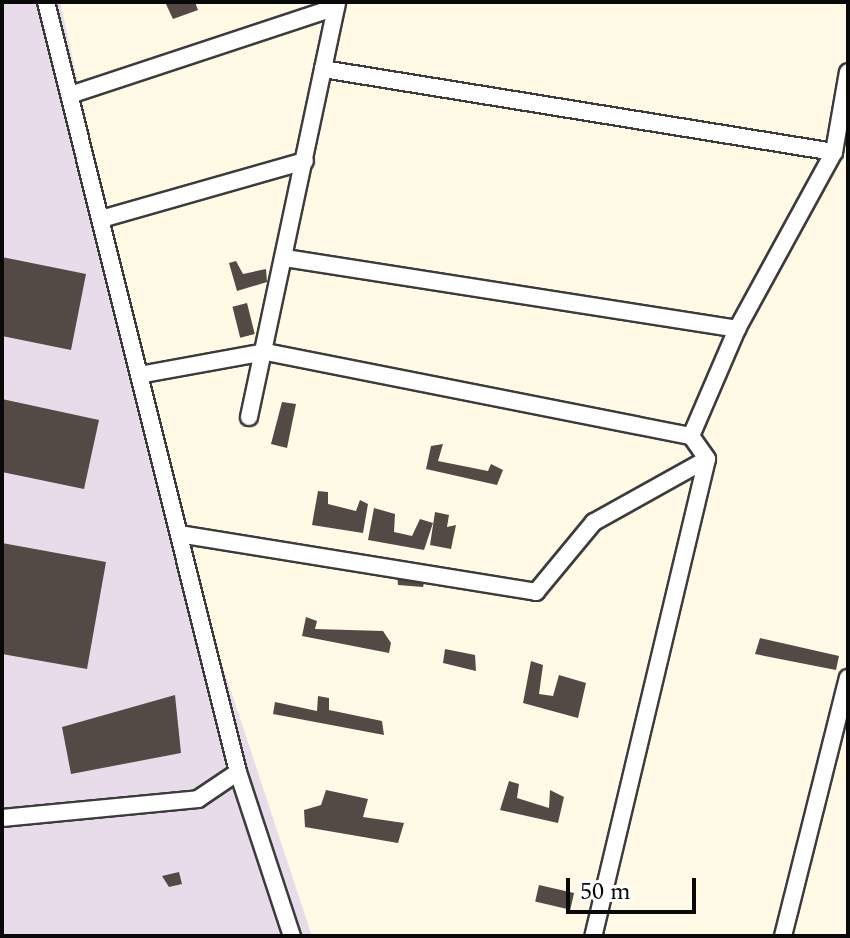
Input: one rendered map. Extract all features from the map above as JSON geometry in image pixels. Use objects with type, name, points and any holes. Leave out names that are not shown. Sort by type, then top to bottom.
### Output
[{"type":"street","points":[[46,2],[238,772],[292,936]]},
{"type":"street","points":[[70,95],[337,5]]},
{"type":"street","points":[[249,417],[266,352],[337,5]]},
{"type":"street","points":[[323,69],[834,152]]},
{"type":"street","points":[[691,436],[737,329],[834,152],[848,72]]},
{"type":"street","points":[[101,219],[305,161]]},
{"type":"street","points":[[285,258],[737,329]]},
{"type":"street","points":[[139,375],[266,352],[691,436],[707,459],[593,936]]},
{"type":"street","points":[[179,534],[536,592],[594,522],[707,459]]},
{"type":"street","points":[[783,936],[848,678]]},
{"type":"street","points":[[2,818],[198,799],[238,772]]},
{"type":"shaded area","points":[[2,2],[60,2],[179,534],[312,936],[2,936]]},
{"type":"building","points":[[165,2],[195,2],[198,10],[173,19]]},
{"type":"building","points":[[2,257],[86,274],[71,350],[2,336]]},
{"type":"building","points":[[236,261],[243,274],[266,269],[267,282],[237,291],[229,263]]},
{"type":"building","points":[[247,303],[255,334],[240,338],[232,307]]},
{"type":"building","points":[[2,399],[99,420],[84,489],[2,472]]},
{"type":"building","points":[[282,402],[296,404],[287,448],[271,444]]},
{"type":"building","points":[[443,444],[438,461],[488,471],[491,464],[503,470],[497,485],[426,469],[431,446]]},
{"type":"building","points":[[318,491],[328,492],[328,504],[356,511],[360,500],[368,504],[363,533],[312,525]]},
{"type":"building","points":[[374,508],[395,514],[394,532],[412,536],[420,519],[433,523],[424,550],[368,540]]},
{"type":"building","points":[[435,512],[449,515],[447,527],[456,525],[451,549],[430,545]]},
{"type":"building","points":[[2,543],[106,562],[87,669],[2,654]]},
{"type":"building","points":[[397,574],[425,579],[423,587],[398,585]]},
{"type":"building","points":[[306,617],[317,621],[315,629],[383,631],[391,643],[389,653],[302,636]]},
{"type":"building","points":[[760,638],[839,656],[836,670],[755,654]]},
{"type":"building","points":[[445,649],[475,655],[476,671],[443,663]]},
{"type":"building","points":[[531,661],[543,665],[539,694],[553,696],[559,675],[586,683],[578,718],[523,703]]},
{"type":"building","points":[[175,695],[181,753],[71,774],[62,727]]},
{"type":"building","points":[[318,696],[329,698],[329,710],[382,721],[384,735],[273,714],[275,702],[317,711]]},
{"type":"building","points":[[509,781],[519,784],[517,798],[549,808],[550,790],[564,797],[558,823],[500,810]]},
{"type":"building","points":[[326,790],[368,799],[363,817],[404,823],[398,843],[305,827],[304,810],[321,805]]},
{"type":"building","points":[[179,872],[182,884],[169,887],[162,876]]},
{"type":"building","points":[[539,885],[574,893],[570,910],[535,902]]}]
